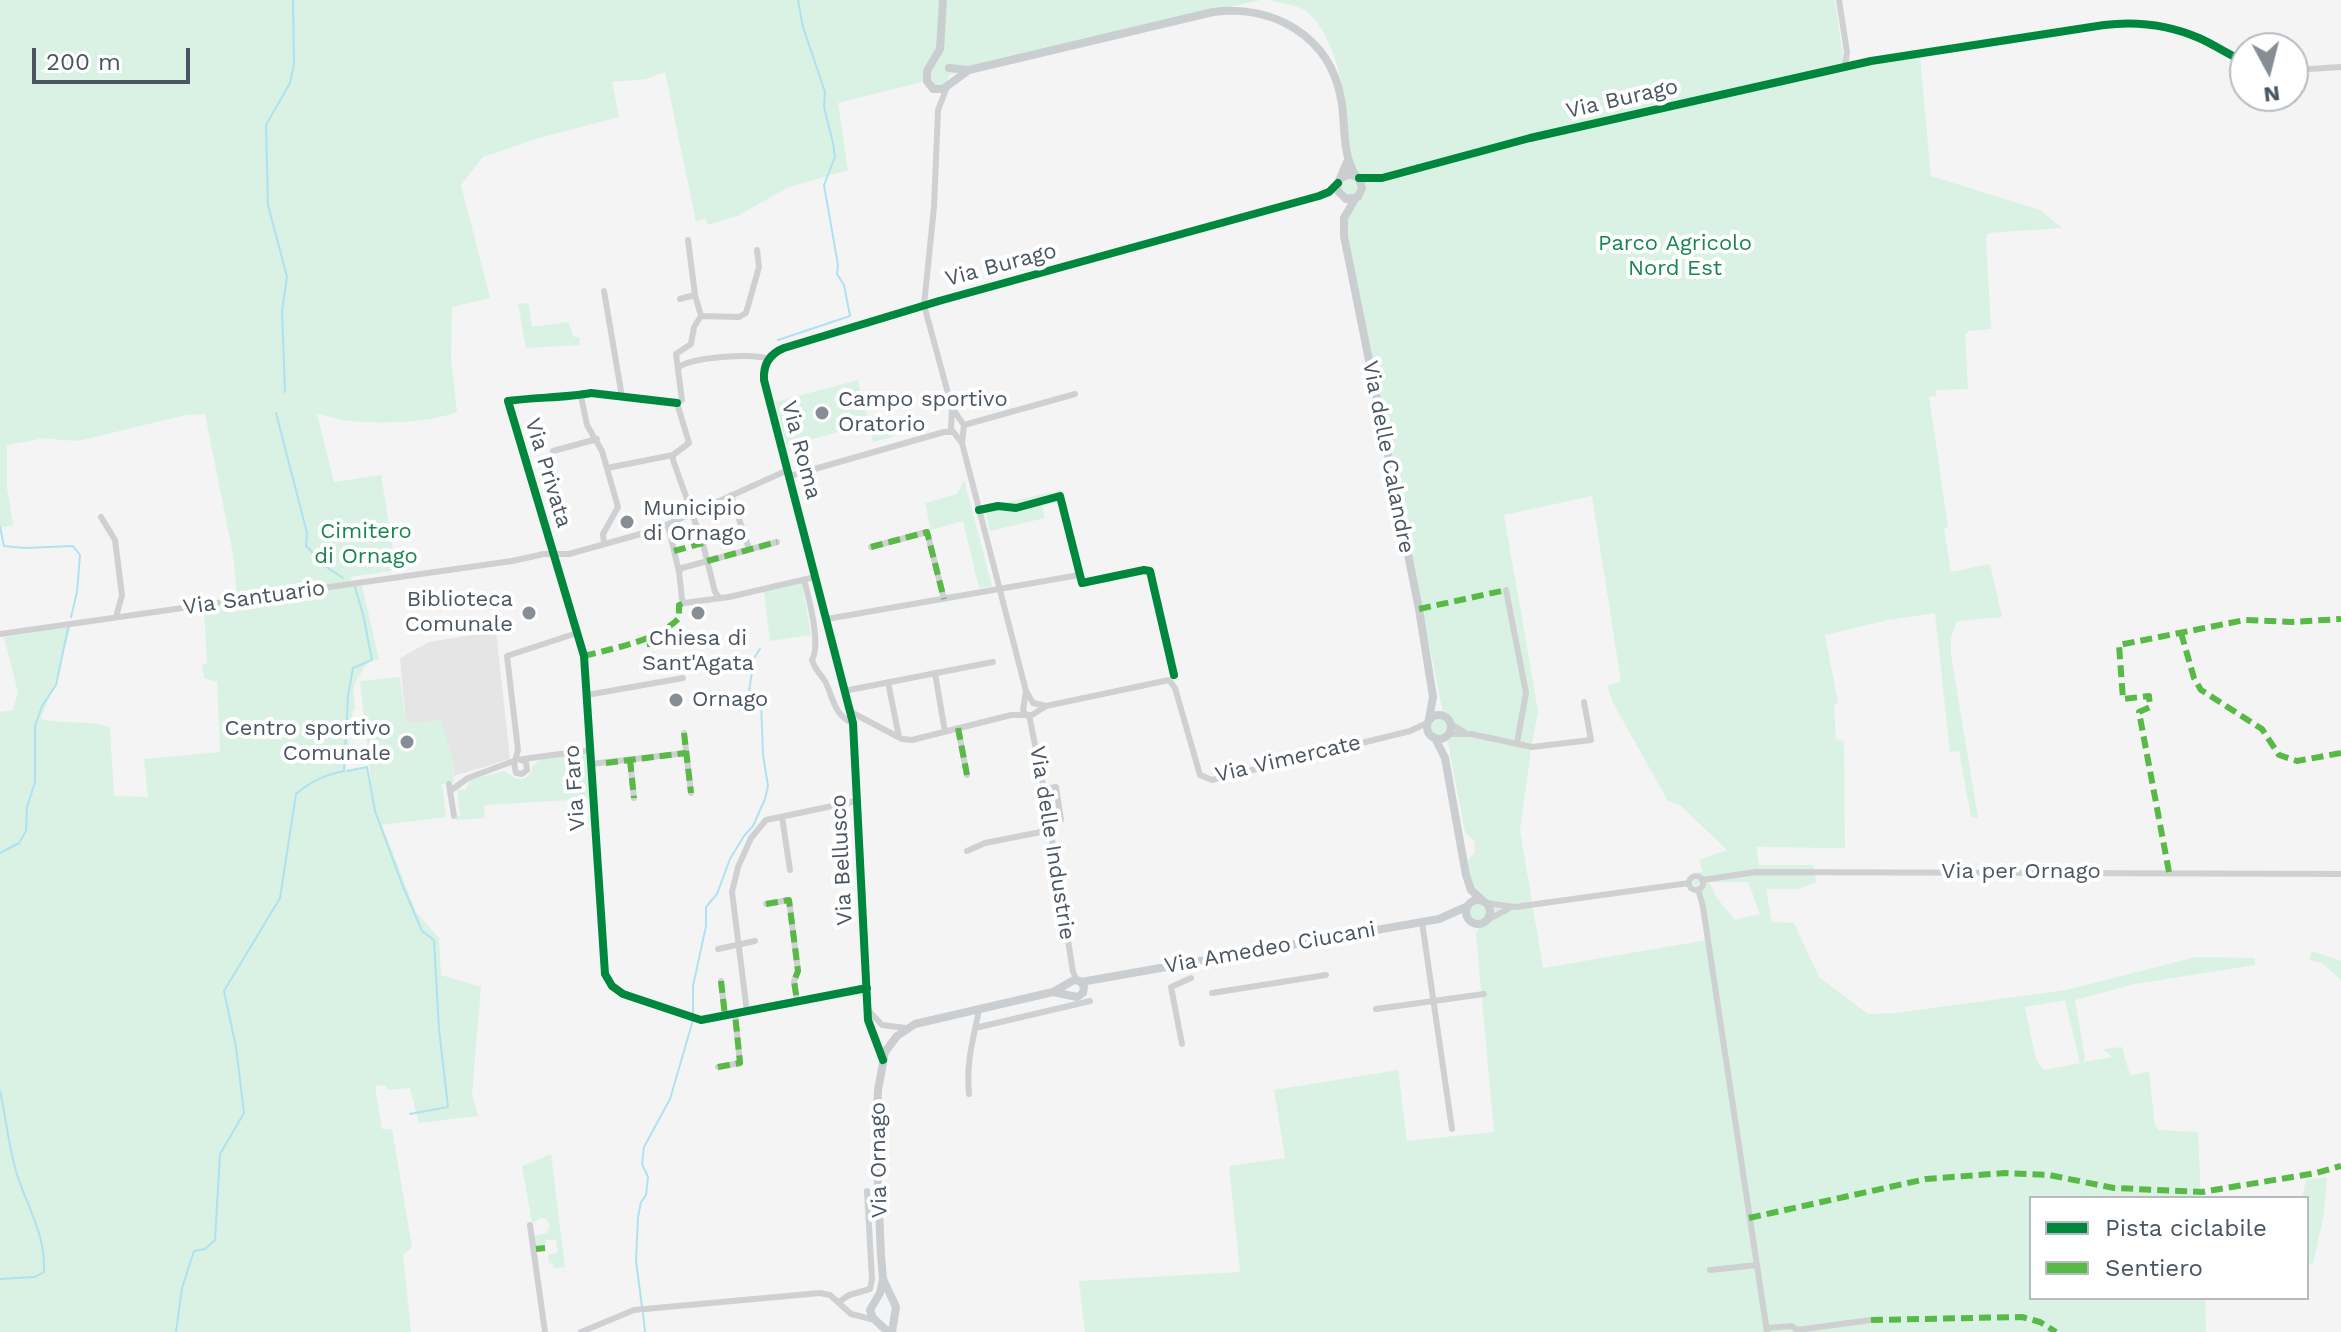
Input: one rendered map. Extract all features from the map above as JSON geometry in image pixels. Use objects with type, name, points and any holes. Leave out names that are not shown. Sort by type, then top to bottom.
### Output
[{"type":"main road","points":[[943,0],[940,49],[926,74],[928,85],[938,90],[969,70]]},
{"type":"main road","points":[[932,65],[941,63],[969,70],[1213,12],[1239,10],[1265,14],[1301,30],[1329,64],[1341,96],[1348,157],[1362,186],[1358,196]]},
{"type":"main road","points":[[940,49],[953,75],[949,85]]},
{"type":"main road","points":[[1342,197],[1337,189],[1348,157]]},
{"type":"main road","name":"Via Burago","points":[[1339,180],[1348,174],[1358,177]]},
{"type":"main road","name":"Via Burago","points":[[1342,197],[1358,196]]},
{"type":"main road","name":"Via delle Calandre","points":[[1346,217],[1358,196]]},
{"type":"main road","name":"Via delle Calandre","points":[[1342,197],[1350,269],[1414,581],[1433,697],[1430,728]]},
{"type":"main road","name":"Via delle Calandre","points":[[1433,697],[1451,724]]},
{"type":"main road","points":[[1443,715],[1435,715],[1430,728],[1445,758],[1470,885],[1466,916],[1471,922]]},
{"type":"main road","points":[[1445,758],[1451,724]]},
{"type":"main road","points":[[1430,728],[1441,739],[1449,734]]},
{"type":"main road","points":[[1470,885],[1491,910],[1489,919]]},
{"type":"main road","name":"Via Amedeo Ciucani","points":[[906,1028],[1053,992],[1075,983],[1439,919],[1475,900],[1484,902]]},
{"type":"main road","name":"Via Amedeo Ciucani","points":[[1439,919],[1481,925],[1489,919]]},
{"type":"main road","points":[[891,1043],[906,1028]]},
{"type":"main road","name":"Via Ornago","points":[[883,1279],[873,1304],[877,1321],[890,1332],[896,1309],[883,1279],[876,1137],[878,1090],[883,1060],[891,1043]]},
{"type":"main road","points":[[873,1304],[885,1297],[892,1300]]},
{"type":"main road","points":[[877,1321],[888,1322],[894,1317]]},
{"type":"street","points":[[1839,0],[1847,52],[1845,66]]},
{"type":"street","name":"Via Burago","points":[[1358,196],[1382,178],[1530,138],[1871,61],[2129,23],[2181,32],[2229,54]]},
{"type":"street","points":[[2309,69],[2341,67]]},
{"type":"street","points":[[949,85],[938,110],[924,305],[952,408],[954,433],[962,443]]},
{"type":"street","name":"Via Burago","points":[[1358,177],[1382,178]]},
{"type":"street","name":"Via Burago","points":[[924,305],[1319,196],[1329,192],[1339,180]]},
{"type":"street","name":"Via Burago","points":[[1319,196],[1342,197]]},
{"type":"street","points":[[607,468],[673,455],[689,443],[680,402],[676,354],[691,344],[694,327],[701,316],[688,240]]},
{"type":"street","points":[[701,316],[739,317],[746,313],[759,267],[757,250]]},
{"type":"street","points":[[604,291],[622,397]]},
{"type":"street","points":[[680,299],[695,295]]},
{"type":"street","points":[[679,367],[688,362],[730,358],[755,356],[769,359],[784,348],[924,305]]},
{"type":"street","name":"Via Roma","points":[[769,359],[764,380],[851,712]]},
{"type":"street","points":[[604,544],[603,534],[618,507],[597,439],[587,425],[581,396],[591,393],[680,402]]},
{"type":"street","points":[[952,423],[963,426],[1075,394]]},
{"type":"street","name":"Via Privata","points":[[554,555],[508,401],[581,396]]},
{"type":"street","points":[[952,408],[963,426],[962,443]]},
{"type":"street","name":"Via Santuario","points":[[0,634],[569,554],[668,525],[731,495],[789,473],[944,432],[960,434],[963,426]]},
{"type":"street","points":[[553,451],[597,439]]},
{"type":"street","name":"Via delle Industrie","points":[[962,443],[1030,710],[1075,983]]},
{"type":"street","points":[[673,455],[719,597]]},
{"type":"street","points":[[731,495],[749,549]]},
{"type":"street","points":[[101,517],[115,540],[122,595],[116,617]]},
{"type":"street","points":[[668,525],[684,603],[729,597],[815,577]]},
{"type":"street","points":[[871,547],[927,532],[944,599]]},
{"type":"street","points":[[679,572],[682,568],[777,542]]},
{"type":"street","name":"Via Faro","points":[[554,555],[585,660],[605,974],[617,990],[644,1002],[701,1020],[725,1016]]},
{"type":"street","points":[[827,619],[1079,575]]},
{"type":"street","points":[[804,580],[811,603],[817,651],[812,660],[839,713],[853,723]]},
{"type":"street","points":[[1506,590],[1526,693],[1517,743]]},
{"type":"street","points":[[515,772],[518,750],[507,656],[577,633]]},
{"type":"street","points":[[849,690],[993,662]]},
{"type":"street","points":[[935,673],[945,732]]},
{"type":"street","points":[[587,695],[683,678]]},
{"type":"street","name":"Via Vimercate","points":[[899,738],[912,740],[1046,706],[1169,680],[1175,688],[1200,775],[1212,780],[1430,728]]},
{"type":"street","points":[[888,682],[899,738]]},
{"type":"street","points":[[1449,734],[1471,734],[1532,747],[1591,740],[1584,702]]},
{"type":"street","points":[[851,712],[899,738]]},
{"type":"street","name":"Via Bellusco","points":[[851,712],[868,1025],[883,1060]]},
{"type":"street","points":[[1451,724],[1471,734]]},
{"type":"street","points":[[958,728],[967,775]]},
{"type":"street","points":[[684,733],[691,793]]},
{"type":"street","points":[[454,816],[450,787],[468,778],[517,761],[590,750]]},
{"type":"street","points":[[591,764],[686,753]]},
{"type":"street","points":[[498,769],[522,774],[543,756]]},
{"type":"street","points":[[630,760],[634,798]]},
{"type":"street","points":[[517,761],[527,763],[528,768]]},
{"type":"street","points":[[967,851],[1061,820],[1056,787],[1044,789]]},
{"type":"street","points":[[747,1012],[732,892],[733,881],[751,838],[766,820],[856,801]]},
{"type":"street","points":[[782,817],[790,870]]},
{"type":"street","name":"Via per Ornago","points":[[1702,880],[1769,872],[2341,874]]},
{"type":"street","points":[[1694,876],[1702,880],[1702,886],[1698,889],[1689,883],[1694,876]]},
{"type":"street","name":"Via Amedeo Ciucani","points":[[1489,919],[1515,907],[1689,883]]},
{"type":"street","points":[[1698,889],[1767,1330],[1792,1326],[1797,1331],[1871,1320]]},
{"type":"street","points":[[766,904],[789,900],[798,971],[794,981],[797,1001]]},
{"type":"street","name":"Via Amedeo Ciucani","points":[[1484,902],[1515,907]]},
{"type":"street","points":[[1422,922],[1452,1129]]},
{"type":"street","points":[[718,949],[755,941]]},
{"type":"street","points":[[1212,993],[1326,975]]},
{"type":"street","points":[[1182,1044],[1171,987],[1191,978]]},
{"type":"street","points":[[721,981],[725,1016],[867,988]]},
{"type":"street","points":[[852,991],[867,996]]},
{"type":"street","points":[[1376,1009],[1484,994]]},
{"type":"street","points":[[975,1028],[1090,1001]]},
{"type":"street","points":[[868,1007],[882,1025],[906,1028]]},
{"type":"street","points":[[969,1094],[967,1069],[979,1010]]},
{"type":"street","points":[[718,1067],[740,1063],[735,1014]]},
{"type":"street","points":[[875,1039],[891,1043]]},
{"type":"street","points":[[839,1302],[849,1295],[870,1289],[867,1191]]},
{"type":"street","points":[[868,1210],[878,1208]]},
{"type":"street","points":[[530,1225],[545,1332]]},
{"type":"street","points":[[1710,1270],[1757,1265]]},
{"type":"street","points":[[581,1332],[634,1310],[820,1293],[830,1295],[856,1316],[877,1321]]},
{"type":"street","points":[[856,1316],[873,1304]]},
{"type":"shaded area","points":[[496,631],[510,759],[454,776],[453,761],[406,723],[400,658],[429,642]]},
{"type":"green space","name":"Cimitero di Ornago","points":[[0,0],[1261,0],[1077,41],[949,75],[947,82],[941,86],[930,80],[838,103],[848,170],[789,187],[737,216],[708,225],[705,218],[696,222],[665,72],[646,79],[612,82],[619,117],[539,138],[483,157],[461,185],[490,298],[452,307],[451,358],[457,412],[389,422],[349,421],[317,414],[334,482],[381,475],[396,570],[351,577],[353,587],[362,585],[379,660],[367,661],[354,687],[356,708],[352,713],[355,729],[350,738],[345,770],[366,767],[371,780],[360,681],[400,677],[406,723],[441,720],[453,761],[454,782],[442,784],[446,817],[382,825],[416,912],[439,938],[441,975],[481,987],[472,1094],[478,1116],[419,1123],[410,1088],[388,1090],[385,1085],[375,1086],[382,1129],[392,1129],[412,1247],[403,1255],[411,1332],[0,1332],[0,712],[13,710],[18,692],[4,637],[71,627],[41,719],[110,728],[114,796],[148,797],[144,759],[220,752],[217,682],[204,678],[202,664],[207,663],[204,607],[238,601],[233,554],[205,414],[186,415],[78,441],[37,438],[7,445],[7,488],[13,525],[0,528]]},
{"type":"green space","name":"Parco Agricolo Nord Est","points":[[1268,0],[1835,0],[1844,64],[1848,68],[1920,57],[1931,176],[2040,210],[2062,228],[1988,233],[1991,329],[1969,331],[1965,335],[1968,389],[1936,390],[1936,396],[1929,397],[1948,527],[1944,528],[1951,572],[1990,564],[2002,617],[1957,621],[1951,638],[1951,655],[1978,818],[1971,817],[1959,751],[1950,752],[1935,613],[1825,635],[1838,703],[1834,705],[1836,739],[1844,741],[1845,848],[1756,847],[1759,865],[1814,865],[1816,882],[1798,889],[1766,889],[1772,922],[1794,923],[1819,977],[1868,1014],[2066,990],[2196,957],[2255,958],[2255,965],[2135,984],[2075,1000],[2085,1058],[2083,1062],[2112,1057],[2103,1049],[2122,1047],[2130,1075],[2149,1072],[2155,1126],[2159,1130],[2198,1132],[2201,1196],[2029,1196],[2029,1300],[2205,1300],[2206,1332],[1085,1332],[1079,1281],[1240,1272],[1229,1166],[1285,1158],[1274,1090],[1398,1070],[1407,1141],[1494,1132],[1476,934],[1481,922],[1472,919],[1469,912],[1472,906],[1468,860],[1475,852],[1475,842],[1465,832],[1446,733],[1436,736],[1430,729],[1433,720],[1444,718],[1346,228],[1347,198],[1341,187],[1348,146],[1344,93],[1338,67],[1318,23],[1304,10]],"holes":[[[1592,496],[1621,682],[1607,685],[1613,703],[1668,801],[1680,805],[1727,850],[1699,860],[1703,872],[1699,872],[1700,881],[1696,879],[1692,882],[1695,886],[1701,883],[1707,940],[1543,968],[1520,831],[1538,711],[1504,515]],[[1709,882],[1748,882],[1760,914],[1735,920],[1717,898]],[[2065,1000],[2080,1063],[2044,1070],[2036,1060],[2025,1007]]]},
{"type":"green space","points":[[528,303],[532,327],[568,322],[574,337],[579,337],[580,345],[526,348],[518,304]]},
{"type":"green space","name":"Campo sportivo Oratorio","points":[[858,380],[869,424],[787,446],[775,402]]},
{"type":"green space","points":[[892,425],[895,436],[873,442],[870,431]]},
{"type":"green space","points":[[964,480],[992,586],[979,588],[963,521],[931,530],[925,503],[957,494]]},
{"type":"green space","points":[[1061,490],[1064,500],[1042,506],[1045,518],[990,531],[984,507]]},
{"type":"green space","points":[[802,583],[811,635],[770,641],[764,592]]},
{"type":"green space","points":[[586,754],[589,799],[484,805],[485,818],[456,820],[456,816],[460,815],[457,790],[466,789],[470,780],[504,771],[522,779],[540,760]]},
{"type":"green space","points":[[2312,951],[2341,961],[2341,980],[2322,963],[2309,960]]},
{"type":"green space","points":[[551,1154],[565,1267],[554,1268],[549,1263],[548,1254],[558,1253],[556,1240],[546,1240],[545,1248],[536,1248],[534,1236],[547,1233],[550,1225],[541,1218],[532,1223],[522,1166]]},
{"type":"green space","points":[[2327,1177],[2324,1214],[2313,1264],[2309,1263],[2309,1196],[2302,1196],[2306,1180]]},
{"type":"waterway","points":[[285,392],[282,311],[287,277],[268,205],[266,125],[290,83],[294,64],[293,0]]},
{"type":"waterway","points":[[778,340],[850,316],[844,285],[837,274],[824,185],[835,157],[824,107],[825,92],[803,27],[798,0]]},
{"type":"waterway","points":[[276,413],[307,533],[306,546],[343,578]]},
{"type":"waterway","points":[[0,527],[4,546],[73,546],[80,555],[71,617]]},
{"type":"waterway","points":[[176,1332],[182,1288],[194,1251],[205,1249],[215,1240],[220,1154],[244,1113],[236,1047],[224,991],[280,898],[296,794],[318,779],[344,771],[348,696],[353,668],[372,660],[355,587]]},
{"type":"waterway","points":[[0,853],[19,843],[26,831],[27,807],[35,782],[35,726],[42,706],[56,685],[68,628]]},
{"type":"waterway","points":[[693,1013],[693,986],[706,926],[706,907],[717,894],[730,859],[753,826],[768,786],[763,755],[761,702],[748,698],[754,658],[760,649]]},
{"type":"waterway","points":[[347,771],[367,767],[375,811],[402,884],[422,931],[434,940],[439,1029],[448,1107],[410,1114]]},
{"type":"waterway","points":[[642,1307],[636,1261],[638,1217],[646,1195],[648,1177],[642,1164],[644,1147],[670,1099],[693,1020]]},
{"type":"waterway","points":[[0,1091],[16,1171],[44,1258],[44,1272],[35,1277],[0,1279]]},
{"type":"waterway","points":[[643,1313],[645,1332]]},
{"type":"marked path","points":[[871,547],[927,532],[944,599]]},
{"type":"marked path","points":[[707,561],[777,542]]},
{"type":"marked path","points":[[674,551],[703,543]]},
{"type":"marked path","points":[[1419,609],[1506,590]]},
{"type":"marked path","points":[[584,656],[659,633],[679,618],[679,605],[684,603]]},
{"type":"marked path","points":[[2169,872],[2139,712],[2150,707],[2149,696],[2123,699],[2119,645],[2245,620],[2291,622],[2341,619]]},
{"type":"marked path","points":[[2181,633],[2194,678],[2201,690],[2262,729],[2279,755],[2297,761],[2341,753]]},
{"type":"marked path","points":[[649,635],[651,655]]},
{"type":"marked path","points":[[958,728],[967,775]]},
{"type":"marked path","points":[[684,733],[691,793]]},
{"type":"marked path","points":[[606,763],[686,753]]},
{"type":"marked path","points":[[630,760],[634,798]]},
{"type":"marked path","points":[[766,904],[789,900],[798,971],[794,981],[797,1001]]},
{"type":"marked path","points":[[721,981],[725,1016]]},
{"type":"marked path","points":[[718,1067],[740,1063],[735,1014]]},
{"type":"marked path","points":[[1749,1218],[1926,1179],[2005,1173],[2049,1175],[2114,1188],[2202,1192],[2341,1166]]},
{"type":"marked path","points":[[536,1249],[545,1248]]},
{"type":"marked path","points":[[1871,1320],[2022,1317],[2040,1322],[2056,1332]]},
{"type":"cycle path","points":[[1359,178],[1382,178],[1530,138],[1871,61],[2104,25],[2164,27],[2199,38],[2229,54]]},
{"type":"cycle path","points":[[883,1060],[868,1020],[853,723],[764,380],[768,361],[774,353],[784,348],[939,301],[1319,196],[1338,183]]},
{"type":"cycle path","points":[[677,403],[591,393],[508,401],[584,656],[605,974],[612,986],[623,994],[701,1020],[867,988]]},
{"type":"cycle path","points":[[979,510],[998,506],[1016,508],[1060,496],[1082,583],[1150,571],[1174,675]]},
{"type":"place","name":"Campo sportivo Oratorio","points":[[822,413]]},
{"type":"place","name":"Municipio di Ornago","points":[[627,522]]},
{"type":"place","name":"Biblioteca Comunale","points":[[529,613]]},
{"type":"place","name":"Chiesa di Sant'Agata","points":[[698,613]]},
{"type":"place","name":"Ornago","points":[[676,700]]},
{"type":"place","name":"Centro sportivo Comunale","points":[[407,742]]}]
